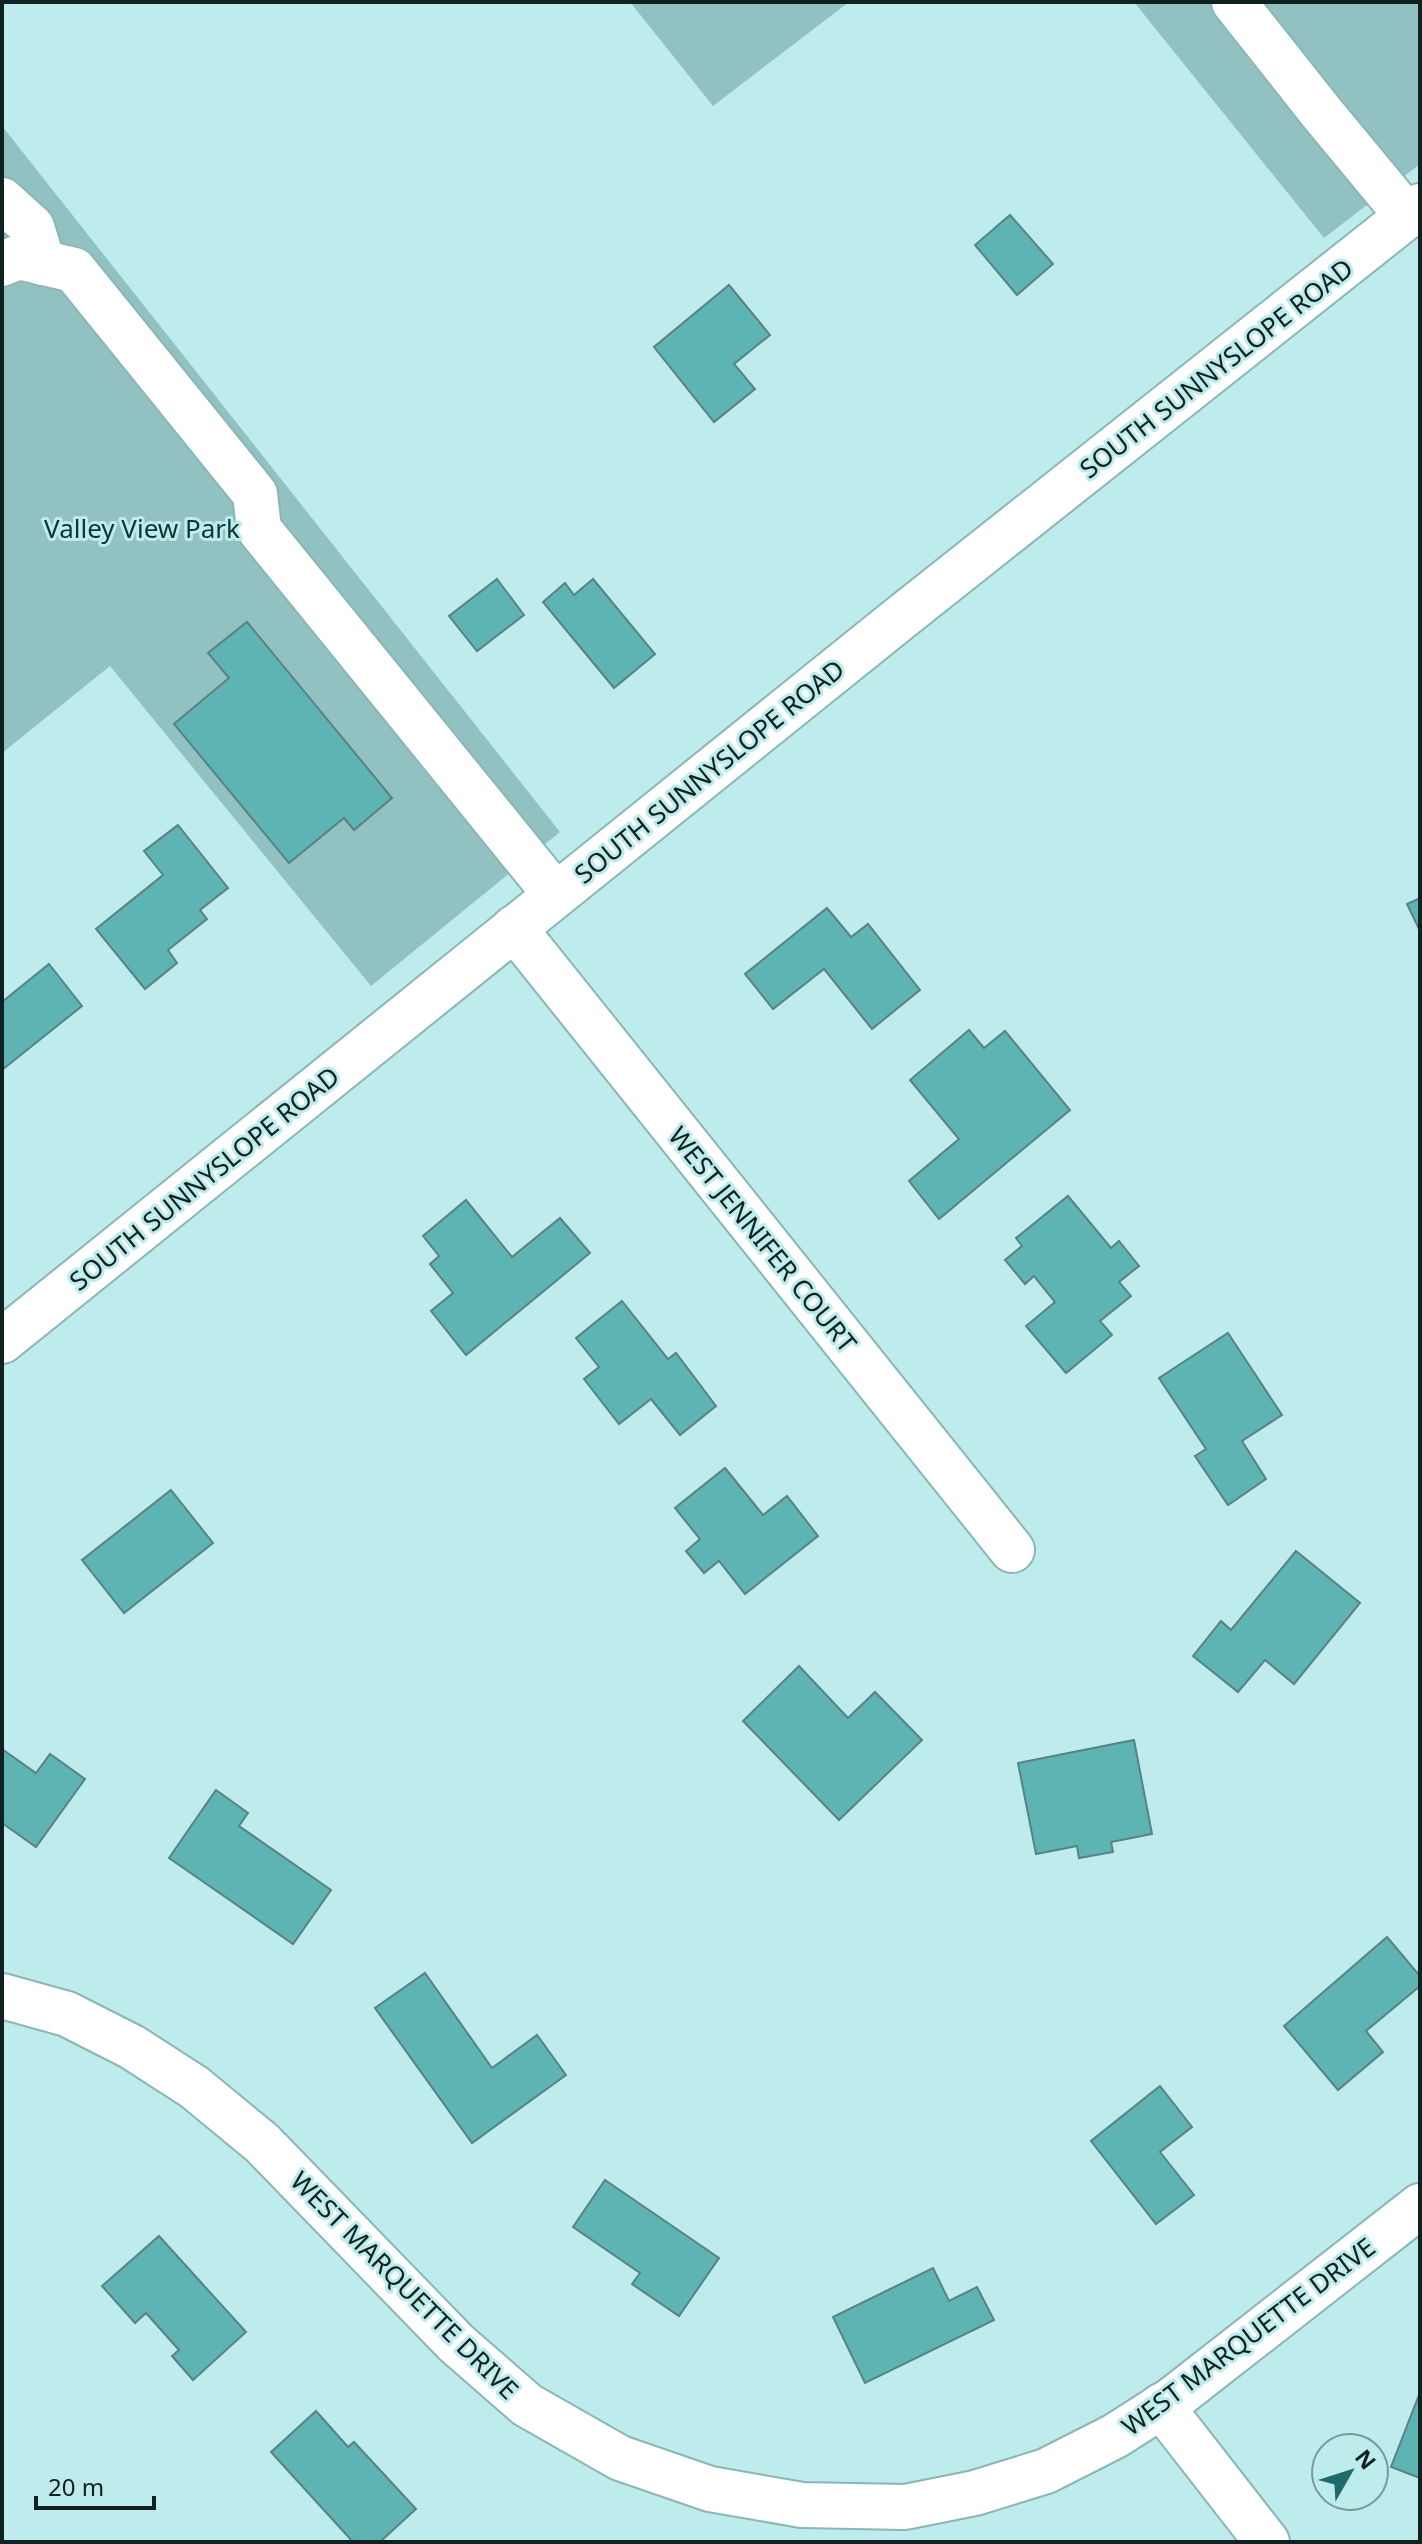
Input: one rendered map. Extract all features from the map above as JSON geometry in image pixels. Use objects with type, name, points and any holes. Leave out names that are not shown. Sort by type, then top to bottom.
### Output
[{"type":"street","points":[[1234,2],[1414,211]]},
{"type":"street","points":[[2,200],[32,227],[23,263],[74,270],[255,494],[259,529],[555,894]]},
{"type":"street","name":"SOUTH SUNNYSLOPE ROAD","points":[[2,1341],[555,894],[1414,211]]},
{"type":"street","name":"WEST JENNIFER COURT","points":[[514,928],[1012,1550]]},
{"type":"street","name":"WEST MARQUETTE DRIVE","points":[[2,1996],[67,2014],[132,2047],[194,2087],[262,2143],[456,2343],[527,2405],[620,2458],[710,2489],[787,2503],[905,2507],[975,2493],[1046,2471],[1115,2436],[1161,2406],[1420,2206]]},
{"type":"street","points":[[1161,2406],[1267,2542]]},
{"type":"green space","points":[[630,2],[849,2],[713,106]]},
{"type":"green space","points":[[1134,2],[1420,2],[1420,164],[1324,238]]},
{"type":"green space","name":"Valley View Park","points":[[2,126],[560,832],[371,986],[110,666],[2,753]]},
{"type":"building","points":[[1010,215],[1053,264],[1017,295],[975,245]]},
{"type":"building","points":[[729,285],[770,335],[734,364],[755,389],[714,422],[654,347]]},
{"type":"building","points":[[497,579],[524,615],[477,651],[449,616]]},
{"type":"building","points":[[593,579],[655,654],[614,688],[543,602],[565,583],[574,595]]},
{"type":"building","points":[[247,622],[392,798],[354,830],[344,818],[289,863],[174,724],[229,678],[208,653]]},
{"type":"building","points":[[178,825],[228,888],[200,910],[207,919],[168,950],[177,963],[145,989],[96,929],[163,875],[144,851]]},
{"type":"building","points":[[1420,898],[1420,931],[1407,904]]},
{"type":"building","points":[[827,908],[851,937],[868,924],[920,990],[872,1029],[824,969],[773,1009],[745,974]]},
{"type":"building","points":[[49,964],[82,1006],[2,1070],[2,1002]]},
{"type":"building","points":[[969,1030],[984,1048],[1005,1031],[1070,1110],[939,1219],[909,1181],[959,1139],[910,1080]]},
{"type":"building","points":[[1068,1196],[1111,1248],[1119,1241],[1139,1266],[1119,1282],[1131,1296],[1100,1321],[1112,1335],[1066,1373],[1026,1326],[1055,1302],[1034,1276],[1025,1284],[1005,1260],[1022,1246],[1016,1238]]},
{"type":"building","points":[[466,1200],[512,1257],[560,1218],[590,1253],[466,1355],[431,1311],[453,1293],[430,1264],[439,1256],[423,1236]]},
{"type":"building","points":[[622,1301],[668,1359],[676,1353],[716,1406],[680,1435],[651,1399],[619,1424],[584,1379],[599,1367],[576,1338]]},
{"type":"building","points":[[1228,1333],[1282,1415],[1242,1441],[1266,1479],[1228,1505],[1195,1456],[1206,1449],[1159,1378]]},
{"type":"building","points":[[725,1468],[763,1515],[787,1496],[818,1536],[745,1594],[719,1561],[704,1573],[686,1551],[700,1539],[675,1508]]},
{"type":"building","points":[[171,1490],[213,1543],[124,1613],[82,1560]]},
{"type":"building","points":[[1296,1551],[1360,1603],[1294,1684],[1265,1660],[1238,1692],[1193,1656],[1221,1621],[1231,1630]]},
{"type":"building","points":[[799,1666],[848,1718],[875,1692],[922,1740],[839,1820],[743,1721]]},
{"type":"building","points":[[1134,1740],[1152,1834],[1111,1842],[1113,1852],[1079,1858],[1077,1846],[1036,1854],[1018,1763]]},
{"type":"building","points":[[2,1749],[36,1773],[50,1754],[85,1779],[36,1847],[2,1823]]},
{"type":"building","points":[[216,1790],[248,1813],[239,1826],[331,1890],[293,1944],[169,1858]]},
{"type":"building","points":[[1387,1937],[1420,1976],[1420,1986],[1366,2031],[1383,2052],[1338,2090],[1284,2026]]},
{"type":"building","points":[[425,1973],[492,2068],[537,2035],[566,2075],[472,2143],[375,2008]]},
{"type":"building","points":[[1160,2086],[1192,2127],[1160,2152],[1194,2195],[1156,2224],[1091,2141]]},
{"type":"building","points":[[605,2180],[719,2258],[679,2316],[632,2284],[640,2273],[573,2227]]},
{"type":"building","points":[[159,2236],[246,2332],[193,2380],[172,2356],[179,2350],[146,2313],[135,2323],[102,2286]]},
{"type":"building","points":[[933,2268],[949,2301],[977,2287],[994,2320],[865,2383],[833,2317]]},
{"type":"building","points":[[1420,2395],[1420,2478],[1391,2467]]},
{"type":"building","points":[[316,2411],[348,2447],[354,2442],[416,2509],[380,2542],[353,2542],[271,2452]]}]
